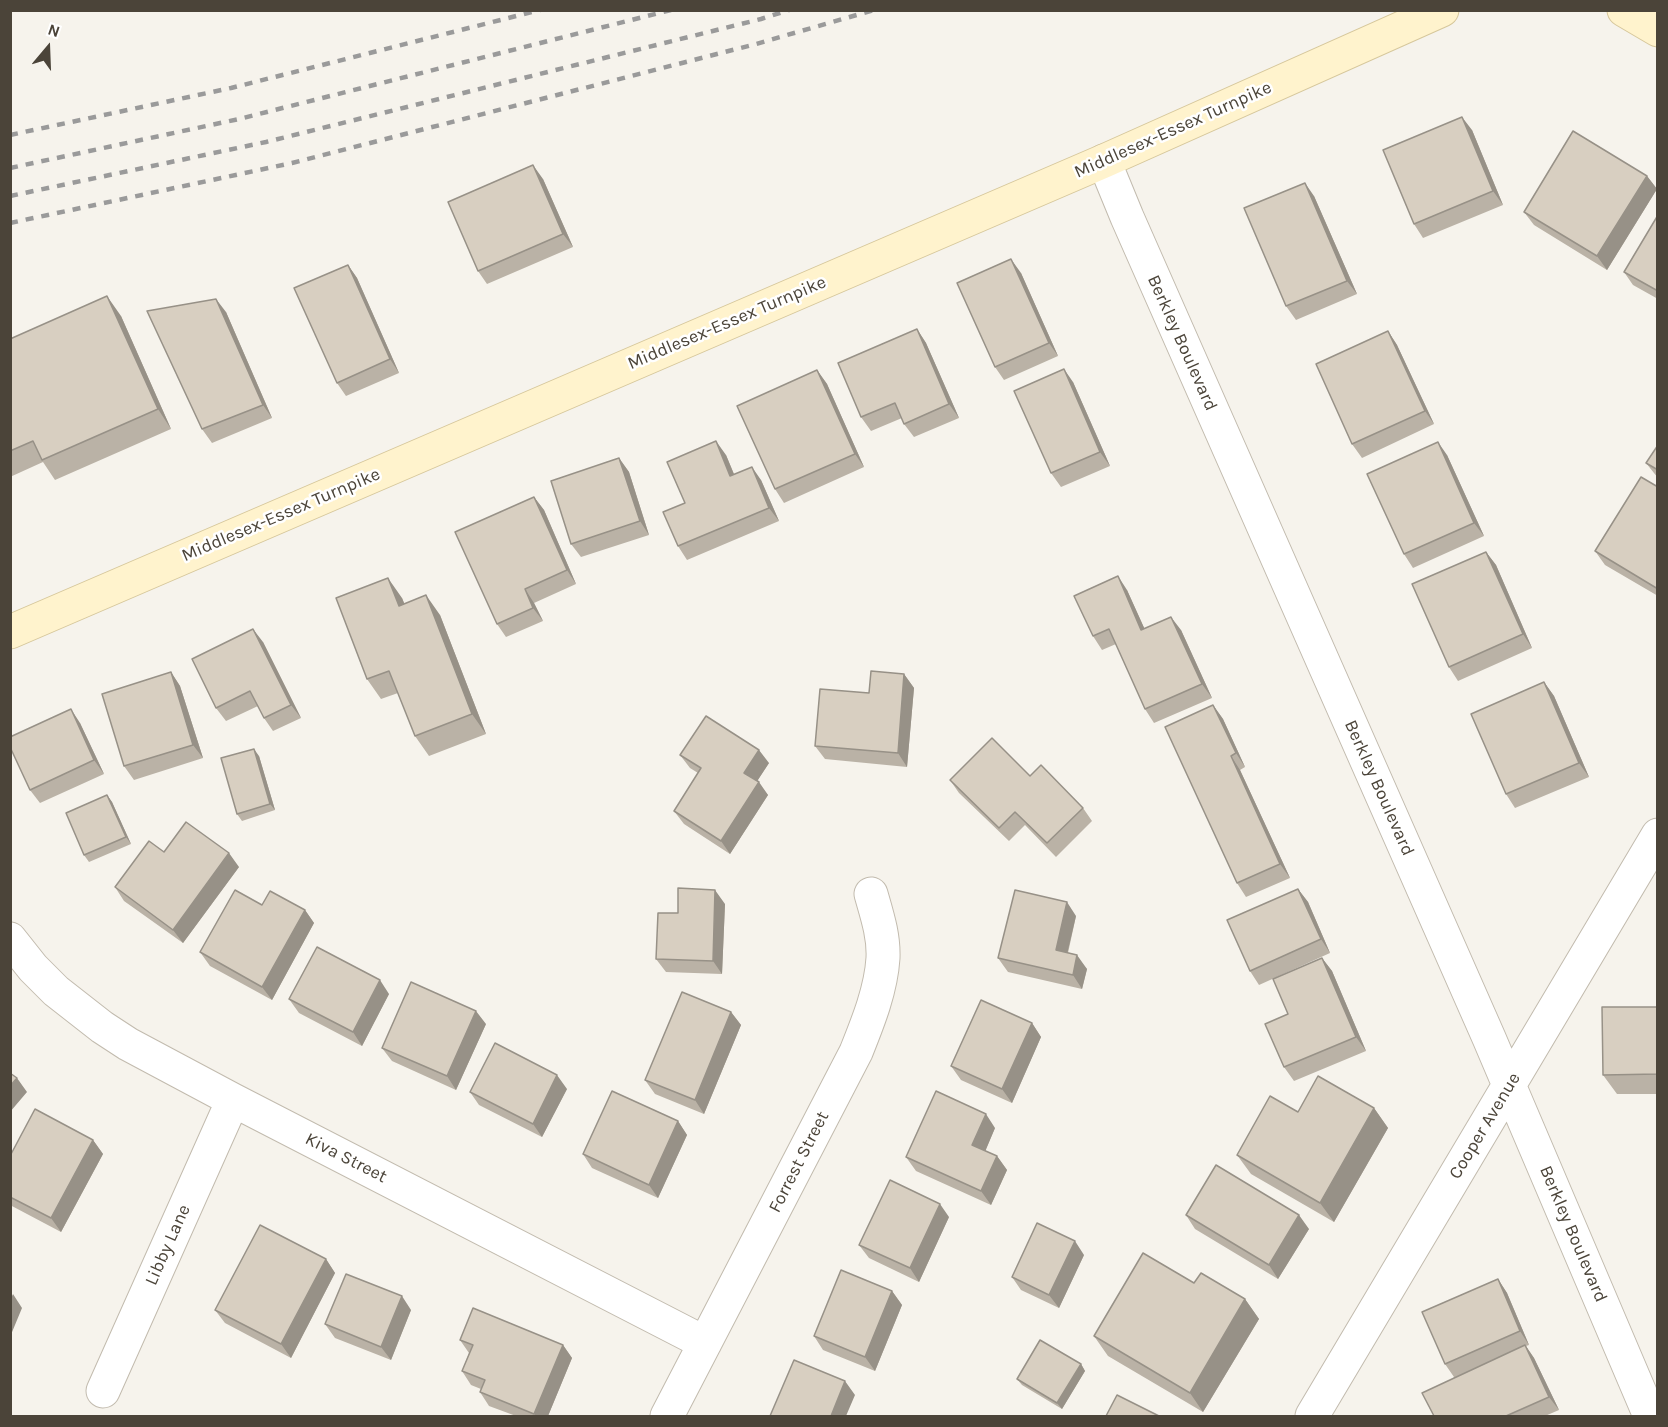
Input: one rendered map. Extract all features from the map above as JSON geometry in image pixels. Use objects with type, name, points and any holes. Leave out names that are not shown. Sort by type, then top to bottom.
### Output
[{"type":"street","name":"Middlesex-Essex Turnpike","points":[[10,632],[1104,161],[1442,10]]},
{"type":"street","points":[[1624,10],[1658,30]]},
{"type":"street","name":"Berkley Boulevard","points":[[1104,161],[1509,1085],[1650,1416]]},
{"type":"street","name":"Cooper Avenue","points":[[1312,1416],[1658,835]]},
{"type":"street","name":"Forrest Street","points":[[667,1416],[850,1062],[867,1024],[877,992],[883,957],[880,926],[871,894]]},
{"type":"street","name":"Kiva Street","points":[[10,939],[56,992],[102,1028],[138,1049],[705,1343]]},
{"type":"street","name":"Libby Lane","points":[[103,1391],[233,1100]]},
{"type":"building","points":[[1462,117],[1493,191],[1414,224],[1383,150]]},
{"type":"building","points":[[1573,131],[1647,176],[1597,256],[1524,212]]},
{"type":"building","points":[[533,165],[563,234],[478,271],[448,202]]},
{"type":"building","points":[[1305,183],[1347,281],[1286,306],[1244,208]]},
{"type":"building","points":[[1658,215],[1658,291],[1624,272]]},
{"type":"building","points":[[1011,259],[1049,343],[995,367],[957,283]]},
{"type":"building","points":[[348,265],[390,359],[337,383],[294,288]]},
{"type":"building","points":[[107,296],[158,409],[42,460],[33,441],[10,451],[10,339]]},
{"type":"building","points":[[216,299],[263,405],[202,429],[147,311]]},
{"type":"building","points":[[917,329],[949,404],[904,424],[895,403],[861,417],[838,363]]},
{"type":"building","points":[[1388,331],[1425,411],[1352,444],[1316,364]]},
{"type":"building","points":[[1064,369],[1100,452],[1051,473],[1014,391]]},
{"type":"building","points":[[817,370],[855,454],[775,489],[737,406]]},
{"type":"building","points":[[716,441],[730,476],[752,467],[769,508],[678,546],[663,512],[685,503],[667,462]]},
{"type":"building","points":[[1438,442],[1474,523],[1404,554],[1367,474]]},
{"type":"building","points":[[1658,445],[1658,470],[1646,463]]},
{"type":"building","points":[[619,458],[640,521],[571,544],[551,481]]},
{"type":"building","points":[[1641,477],[1658,487],[1658,589],[1595,551]]},
{"type":"building","points":[[534,497],[567,570],[525,589],[533,608],[497,624],[455,532]]},
{"type":"building","points":[[1486,552],[1523,634],[1449,667],[1412,584]]},
{"type":"building","points":[[1118,576],[1141,630],[1171,617],[1202,684],[1145,709],[1109,629],[1093,636],[1074,596]]},
{"type":"building","points":[[388,578],[399,606],[426,595],[472,714],[415,736],[389,671],[367,679],[336,598]]},
{"type":"building","points":[[253,629],[291,705],[264,718],[250,691],[216,708],[192,659]]},
{"type":"building","points":[[871,671],[904,674],[898,753],[815,746],[820,689],[869,693]]},
{"type":"building","points":[[171,672],[193,745],[124,766],[102,694]]},
{"type":"building","points":[[1544,682],[1579,763],[1506,794],[1471,714]]},
{"type":"building","points":[[1213,705],[1236,753],[1231,756],[1280,864],[1237,883],[1165,727]]},
{"type":"building","points":[[71,709],[94,760],[30,790],[10,747],[10,737]]},
{"type":"building","points":[[706,716],[759,750],[744,773],[759,782],[721,841],[674,811],[701,768],[680,755]]},
{"type":"building","points":[[992,738],[1030,776],[1041,765],[1083,808],[1047,843],[1015,812],[999,828],[950,780]]},
{"type":"building","points":[[254,749],[270,804],[237,814],[221,758]]},
{"type":"building","points":[[107,795],[126,837],[84,855],[66,813]]},
{"type":"building","points":[[186,822],[229,853],[173,930],[115,887],[149,841],[164,852]]},
{"type":"building","points":[[678,888],[715,890],[713,961],[656,959],[658,913],[678,913]]},
{"type":"building","points":[[1298,889],[1321,939],[1250,971],[1227,920]]},
{"type":"building","points":[[235,890],[262,905],[270,891],[305,910],[262,987],[200,952]]},
{"type":"building","points":[[1015,890],[1067,902],[1056,950],[1077,955],[1073,975],[998,958]]},
{"type":"building","points":[[317,947],[380,980],[353,1032],[289,999]]},
{"type":"building","points":[[1322,958],[1356,1037],[1284,1067],[1265,1024],[1288,1014],[1273,979]]},
{"type":"building","points":[[411,982],[476,1011],[447,1076],[382,1048]]},
{"type":"building","points":[[682,992],[731,1012],[695,1100],[645,1080]]},
{"type":"building","points":[[981,1000],[1032,1023],[1002,1089],[951,1066]]},
{"type":"building","points":[[1602,1007],[1658,1007],[1658,1074],[1603,1075]]},
{"type":"building","points":[[495,1043],[557,1075],[533,1124],[470,1092]]},
{"type":"building","points":[[10,1073],[17,1078],[10,1086]]},
{"type":"building","points":[[1318,1076],[1374,1108],[1320,1203],[1237,1155],[1270,1096],[1298,1112]]},
{"type":"building","points":[[612,1091],[678,1121],[649,1185],[583,1154]]},
{"type":"building","points":[[936,1091],[986,1114],[972,1145],[997,1156],[981,1191],[906,1157]]},
{"type":"building","points":[[35,1109],[93,1140],[51,1218],[10,1197],[10,1156]]},
{"type":"building","points":[[1216,1165],[1299,1215],[1269,1265],[1186,1215]]},
{"type":"building","points":[[890,1180],[940,1204],[910,1268],[859,1245]]},
{"type":"building","points":[[1037,1223],[1075,1241],[1049,1295],[1012,1277]]},
{"type":"building","points":[[260,1225],[326,1259],[281,1344],[215,1310]]},
{"type":"building","points":[[1143,1253],[1194,1283],[1201,1273],[1245,1299],[1190,1393],[1094,1336]]},
{"type":"building","points":[[841,1270],[892,1291],[865,1357],[814,1336]]},
{"type":"building","points":[[346,1274],[402,1296],[381,1347],[325,1324]]},
{"type":"building","points":[[1498,1279],[1520,1331],[1445,1364],[1422,1312]]},
{"type":"building","points":[[473,1308],[563,1345],[534,1414],[480,1392],[485,1380],[462,1371],[473,1345],[460,1340]]},
{"type":"building","points":[[1040,1340],[1081,1364],[1057,1403],[1017,1379]]},
{"type":"building","points":[[1525,1345],[1549,1397],[1506,1416],[1434,1416],[1422,1393]]},
{"type":"building","points":[[794,1360],[845,1381],[831,1416],[770,1416]]},
{"type":"building","points":[[1117,1395],[1159,1416],[1106,1416]]},
{"type":"railway","points":[[10,135],[231,88],[540,10]]},
{"type":"railway","points":[[10,168],[239,119],[671,10]]},
{"type":"railway","points":[[10,196],[266,142],[761,19],[789,10]]},
{"type":"railway","points":[[10,223],[292,163],[756,44],[874,10]]}]
